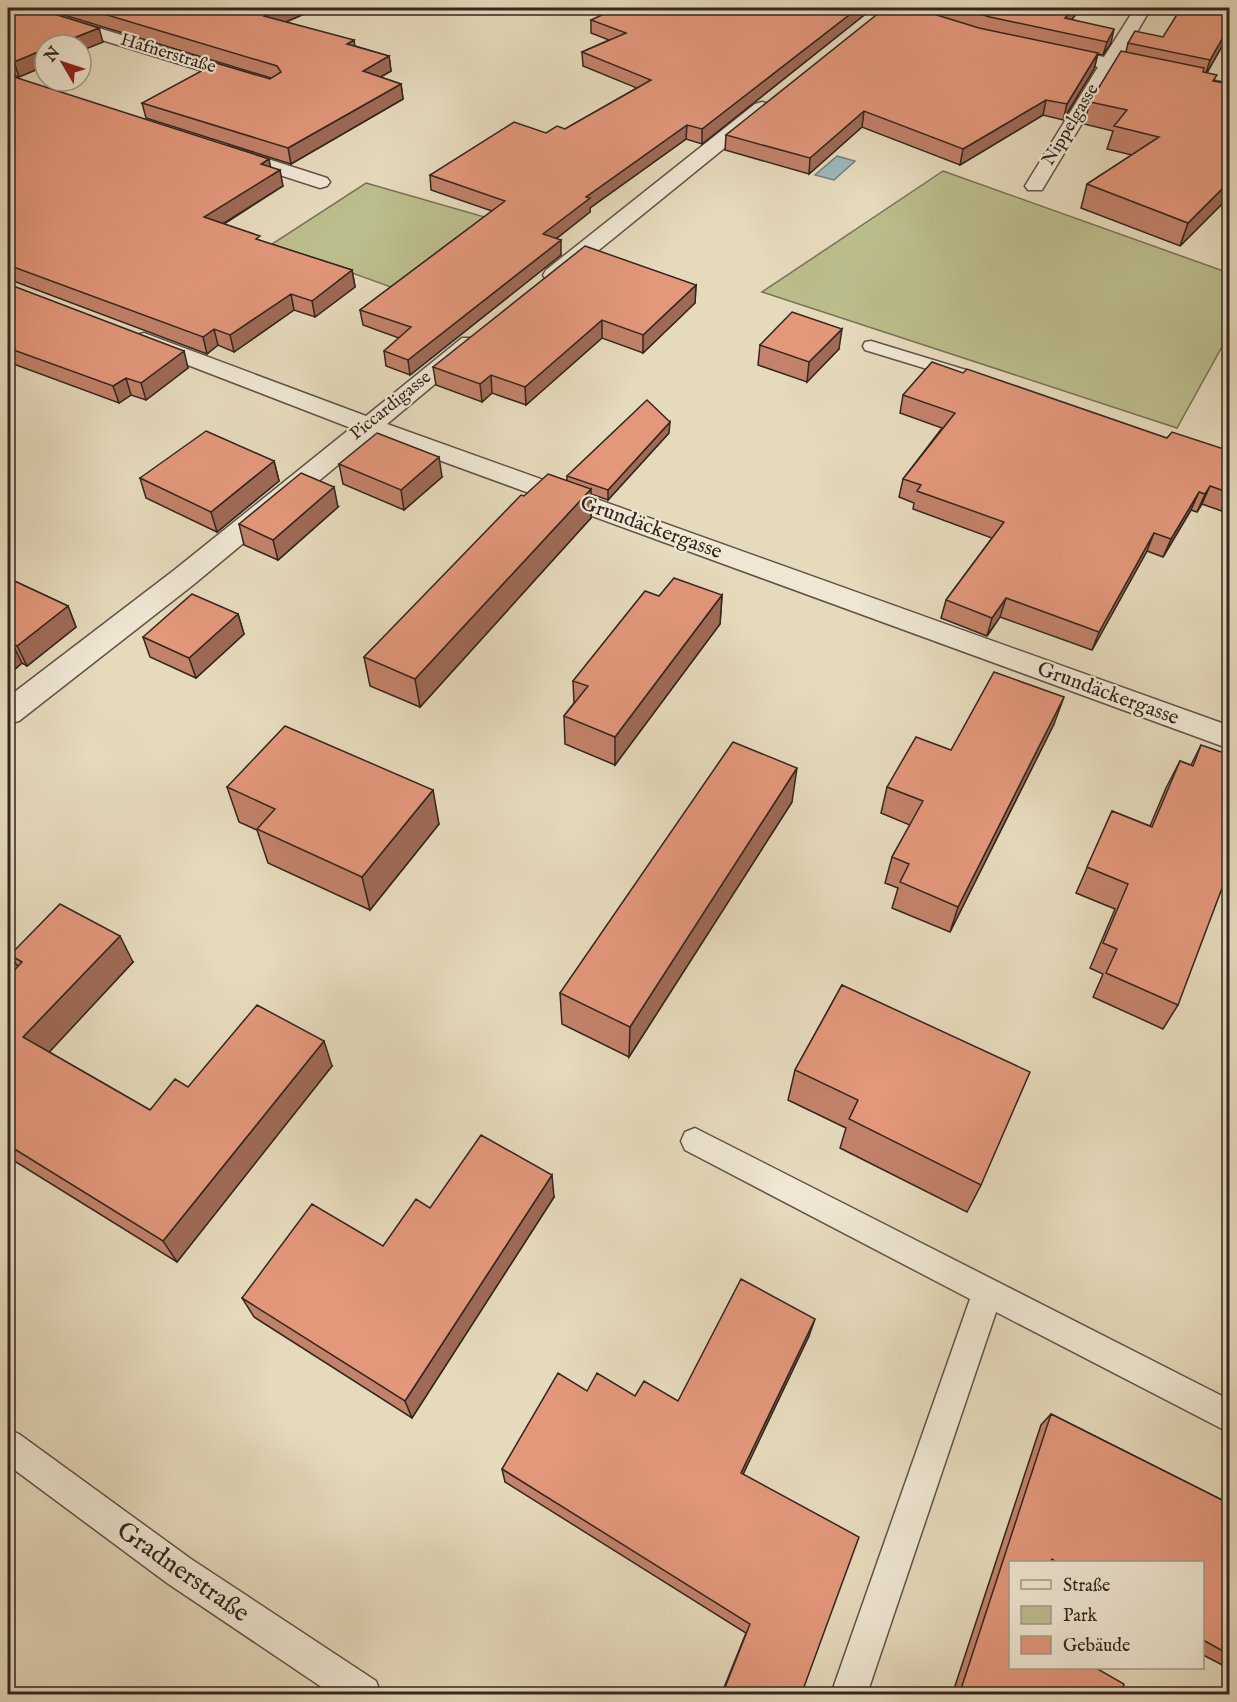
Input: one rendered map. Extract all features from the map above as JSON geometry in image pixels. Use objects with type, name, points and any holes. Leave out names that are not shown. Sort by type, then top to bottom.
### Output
[{"type":"street","name":"Nippelgasse","points":[[1035,186],[1143,8]]},
{"type":"street","name":"Hafnerstraße","points":[[40,15],[273,87]]},
{"type":"street","name":"Nippelgasse","points":[[1040,49],[1230,90]]},
{"type":"street","points":[[534,291],[775,97]]},
{"type":"street","points":[[208,146],[320,182]]},
{"type":"street","name":"Piccardigasse","points":[[8,713],[183,578],[488,328]]},
{"type":"street","name":"Grundäckergasse","points":[[117,329],[368,425],[1230,738]]},
{"type":"lane","points":[[871,346],[972,378]]},
{"type":"lane","points":[[695,1142],[1230,1417]]},
{"type":"lane","points":[[849,1695],[988,1292]]},
{"type":"lane","name":"Gradnerstraße","points":[[8,1445],[179,1572],[363,1695]]},
{"type":"green space","points":[[943,171],[1229,273],[1229,334],[1177,428],[762,292]]},
{"type":"green space","points":[[366,183],[495,220],[399,290],[272,244]]},
{"type":"water","points":[[837,156],[855,161],[834,180],[815,175]]},
{"type":"building","points":[[8,8],[35,8],[99,28],[86,33],[33,33],[33,54],[14,62],[8,61]]},
{"type":"building","points":[[84,8],[283,8],[264,16],[354,40],[347,44],[389,56],[363,71],[401,84],[288,148],[142,103],[216,63],[270,79],[281,72],[277,66]]},
{"type":"building","points":[[617,8],[858,8],[702,129],[687,125],[586,197],[590,198],[543,234],[561,240],[408,360],[384,351],[411,327],[360,310],[505,201],[430,175],[514,122],[546,133],[557,126],[565,129],[651,80],[582,52],[626,33],[591,20]]},
{"type":"building","points":[[885,8],[914,8],[979,28],[1098,53],[1067,104],[1046,100],[963,149],[864,111],[810,158],[726,135]]},
{"type":"building","points":[[959,8],[1074,8],[1065,18],[1114,29],[1107,42],[990,17]]},
{"type":"building","points":[[1181,8],[1230,8],[1230,25],[1210,60],[1128,43],[1135,31],[1163,37]]},
{"type":"building","points":[[1121,51],[1204,68],[1203,72],[1217,75],[1213,81],[1230,84],[1230,181],[1188,223],[1087,184],[1159,137],[1114,126],[1127,110],[1090,102]]},
{"type":"building","points":[[8,75],[33,83],[33,93],[64,93],[269,159],[261,164],[280,170],[204,217],[260,236],[256,239],[352,270],[312,301],[291,294],[230,335],[214,329],[203,337],[8,265]]},
{"type":"building","points":[[585,246],[696,285],[643,335],[602,320],[525,387],[491,375],[480,384],[433,367]]},
{"type":"building","points":[[8,284],[184,351],[141,383],[126,378],[113,386],[8,348]]},
{"type":"building","points":[[792,312],[842,329],[809,362],[760,345]]},
{"type":"building","points":[[932,362],[963,373],[967,369],[1167,438],[1172,432],[1230,451],[1230,493],[1210,486],[1205,494],[1199,492],[1171,539],[1154,533],[1099,632],[1006,598],[992,618],[946,600],[1004,522],[917,491],[921,485],[903,479],[955,413],[903,395]]},
{"type":"building","points":[[647,400],[670,422],[608,490],[567,476]]},
{"type":"building","points":[[206,431],[274,461],[211,512],[140,478]]},
{"type":"building","points":[[377,433],[439,457],[401,490],[339,464]]},
{"type":"building","points":[[301,473],[334,487],[273,540],[239,524]]},
{"type":"building","points":[[548,474],[591,489],[415,679],[364,657],[521,495],[524,496]]},
{"type":"building","points":[[8,578],[68,606],[17,646],[12,643],[8,647]]},
{"type":"building","points":[[674,578],[722,595],[615,737],[564,716],[588,686],[573,681],[645,591],[659,596]]},
{"type":"building","points":[[192,594],[238,614],[189,658],[143,637]]},
{"type":"building","points":[[994,672],[1064,697],[958,907],[900,882],[909,864],[892,857],[923,801],[887,787],[916,737],[951,750]]},
{"type":"building","points":[[285,726],[433,790],[362,877],[257,829],[275,809],[227,787]]},
{"type":"building","points":[[733,742],[797,768],[630,1027],[560,993]]},
{"type":"building","points":[[1201,745],[1230,755],[1230,867],[1178,1005],[1106,973],[1117,949],[1103,943],[1128,884],[1087,867],[1112,811],[1152,827],[1180,761],[1193,766]]},
{"type":"building","points":[[60,904],[120,936],[23,1037],[150,1110],[175,1079],[188,1087],[257,1005],[324,1041],[163,1241],[8,1145],[8,977],[22,962],[10,955]]},
{"type":"building","points":[[842,985],[1030,1072],[981,1185],[849,1119],[858,1100],[795,1070]]},
{"type":"building","points":[[481,1135],[552,1175],[405,1401],[242,1298],[312,1204],[383,1246],[416,1199],[430,1208]]},
{"type":"building","points":[[741,1279],[815,1319],[741,1473],[859,1537],[801,1695],[722,1695],[750,1624],[502,1469],[558,1373],[587,1391],[597,1373],[635,1396],[644,1381],[678,1401]]},
{"type":"building","points":[[1051,1414],[1230,1504],[1230,1655],[1204,1641],[1204,1561],[1055,1561],[1052,1559],[1051,1561],[1009,1561],[1009,1669],[1098,1669],[1124,1684],[1121,1695],[959,1695]]}]
